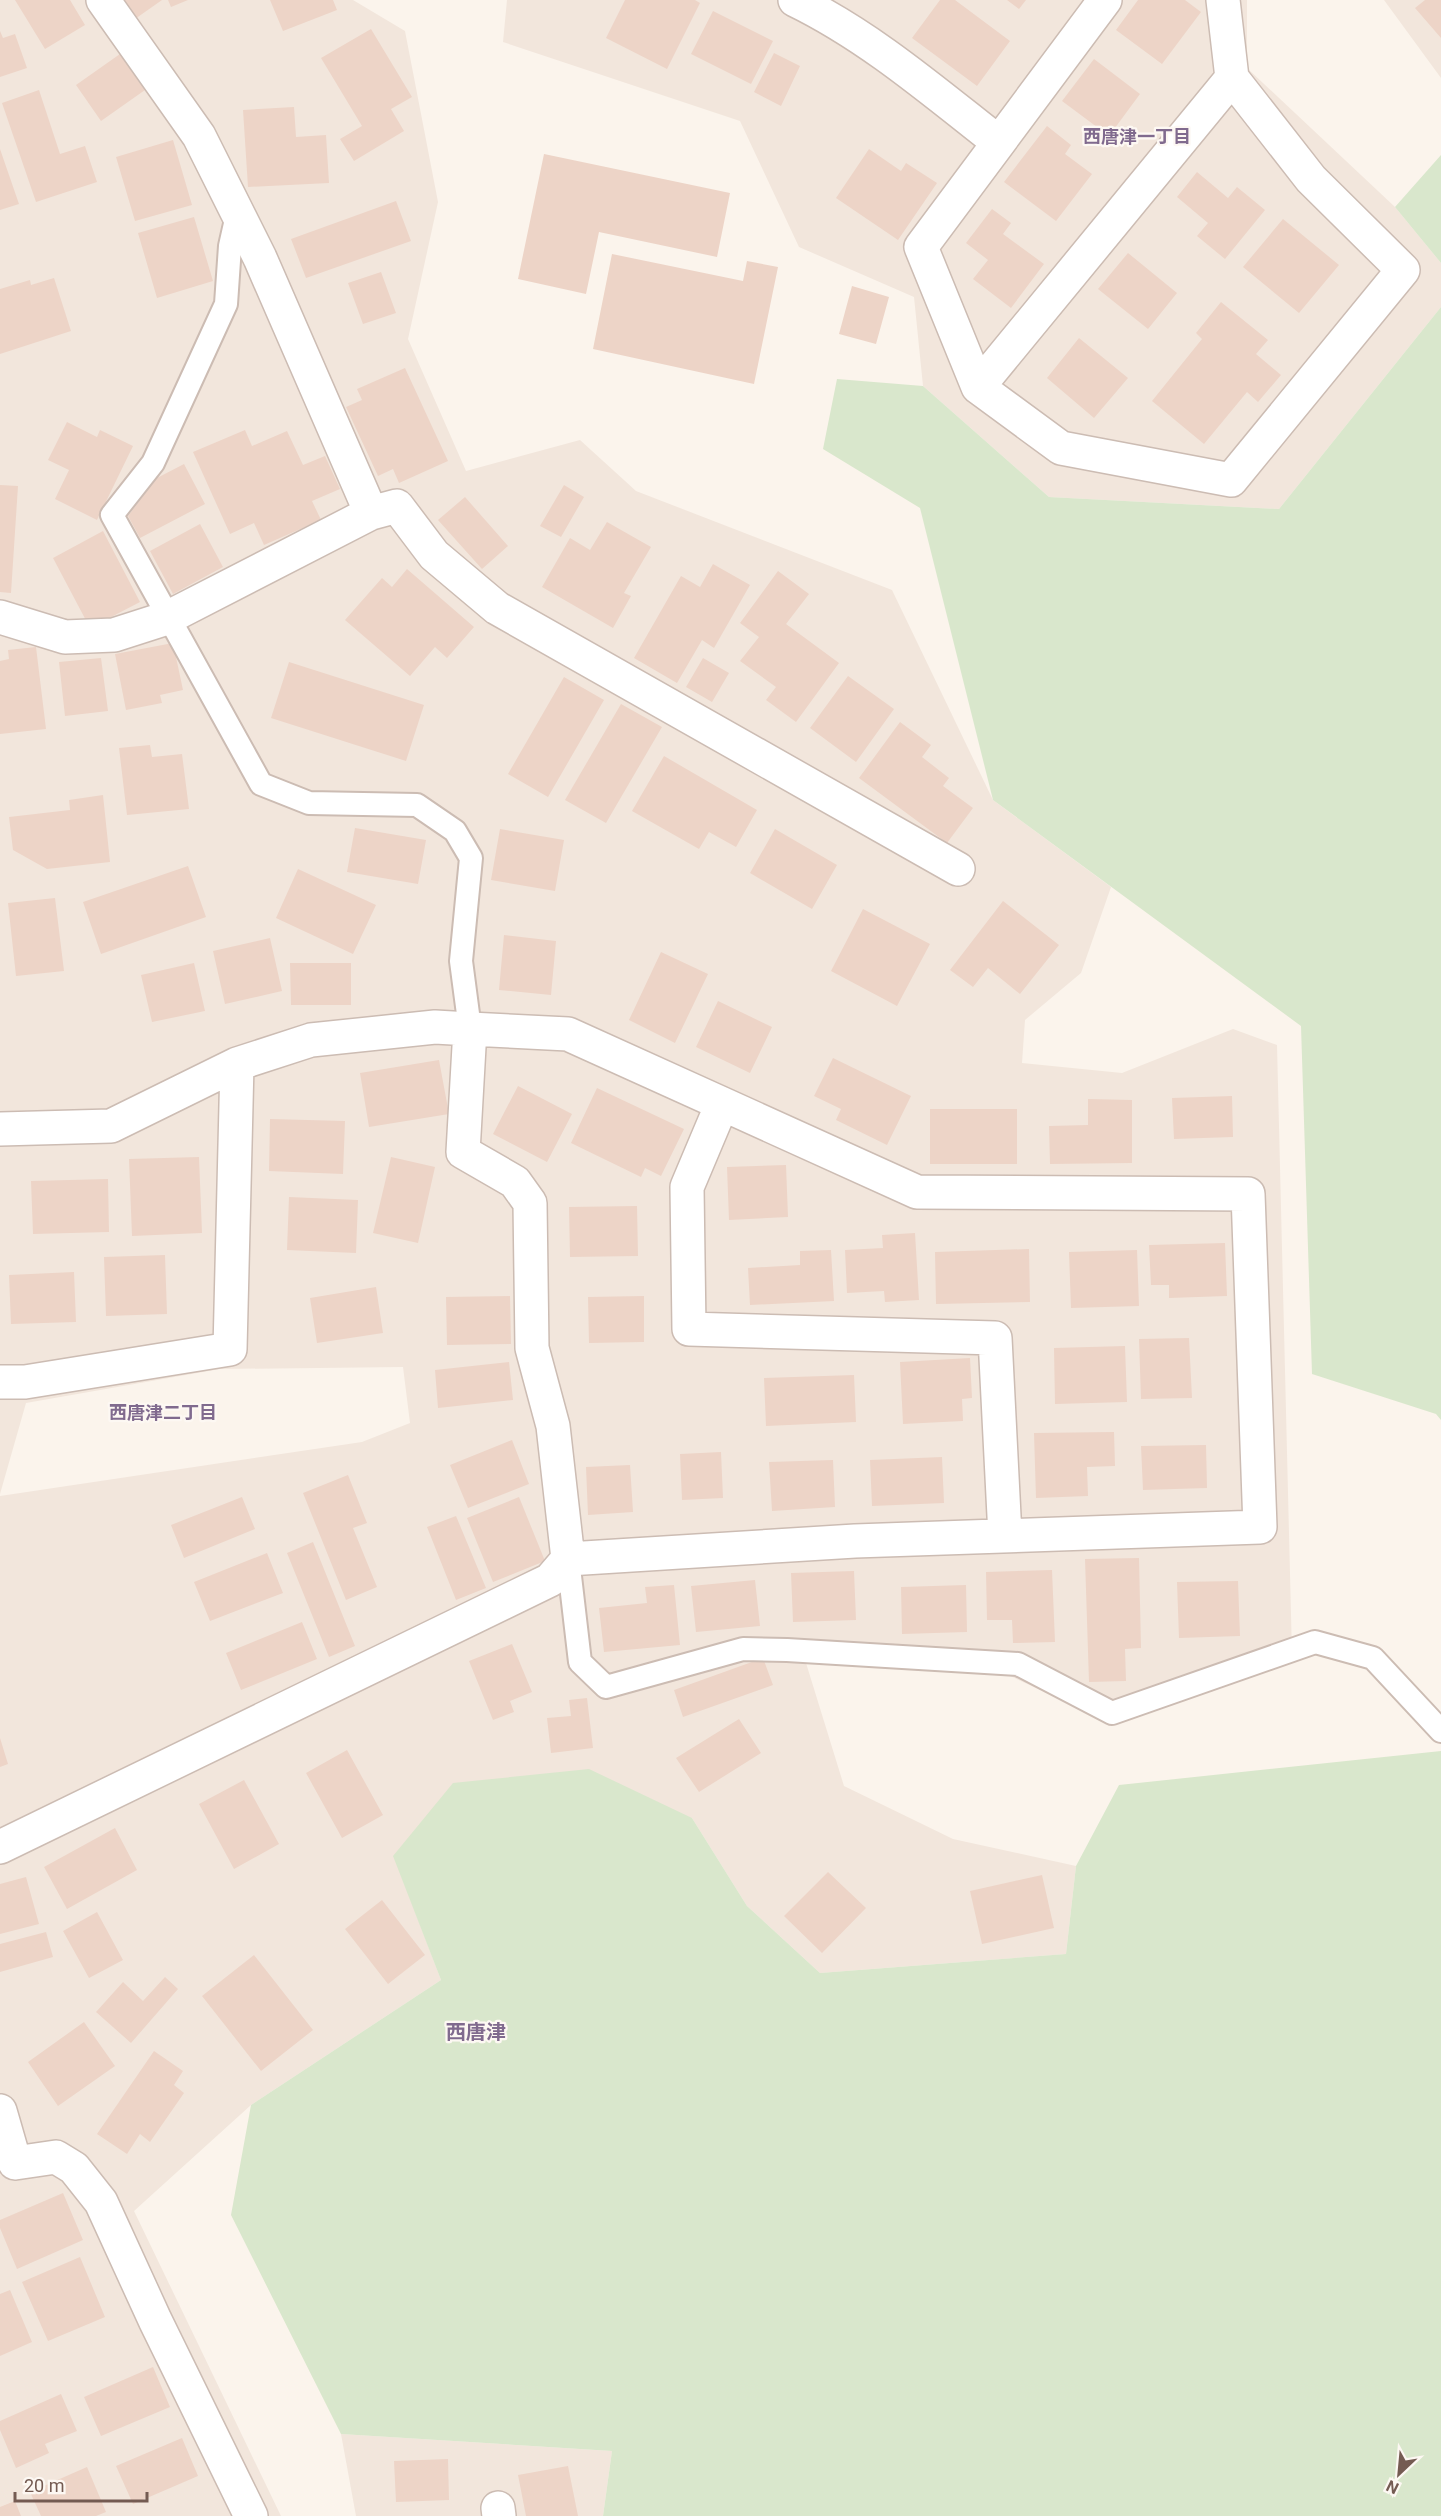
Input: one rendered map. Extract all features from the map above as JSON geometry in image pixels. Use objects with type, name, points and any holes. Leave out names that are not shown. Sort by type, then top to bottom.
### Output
[{"type":"street","points":[[103,0],[199,136],[260,258],[371,513]]},
{"type":"street","points":[[795,0],[835,20],[998,142]]},
{"type":"street","points":[[1105,0],[921,247],[978,387],[1061,448],[1231,480],[1403,270],[1311,179],[1232,78],[1223,0]]},
{"type":"street","points":[[978,387],[1232,78]]},
{"type":"street","points":[[0,617],[65,637],[114,635],[167,618],[371,513],[397,506],[435,555],[497,608],[958,870]]},
{"type":"street","points":[[0,1129],[111,1126],[237,1064],[311,1040],[435,1027],[568,1034],[917,1192],[1248,1194],[1260,1527],[855,1541],[568,1559],[550,1580],[0,1847]]},
{"type":"street","points":[[470,1029],[463,1152],[515,1182],[530,1203],[532,1348],[553,1426],[568,1559]]},
{"type":"street","points":[[0,1382],[25,1382],[230,1349],[237,1064]]},
{"type":"street","points":[[722,1104],[687,1187],[689,1329],[995,1338],[1005,1536]]},
{"type":"street","points":[[0,2111],[7,2171],[56,2157],[74,2168],[101,2202],[155,2320],[251,2516]]},
{"type":"lane","points":[[237,214],[230,246],[226,304],[153,463],[112,515],[261,784],[309,803],[417,805],[455,831],[471,858],[461,961],[470,1029]]},
{"type":"lane","points":[[568,1559],[580,1662],[606,1687],[743,1649],[787,1650],[1018,1664],[1112,1713],[1315,1642],[1373,1658],[1441,1731]]},
{"type":"shaded area","points":[[0,0],[353,0],[405,31],[438,202],[408,339],[466,471],[580,440],[636,491],[892,590],[993,800],[1111,887],[1081,973],[1025,1020],[1022,1063],[1122,1073],[1233,1029],[1277,1045],[1292,1655],[1109,1722],[1006,1674],[802,1650],[844,1786],[953,1839],[1076,1866],[1066,1954],[820,1973],[747,1906],[692,1818],[394,1856],[441,1980],[251,2105],[134,2211],[281,2516],[0,2516],[0,1496],[362,1442],[410,1423],[403,1367],[220,1369],[26,1403],[0,1494]]},
{"type":"shaded area","points":[[507,0],[1247,0],[1247,68],[1395,207],[1441,263],[1441,307],[1279,509],[1049,497],[923,386],[914,297],[799,247],[740,121],[503,42]]},
{"type":"shaded area","points":[[1384,0],[1441,0],[1441,78]]},
{"type":"shaded area","points":[[341,2434],[612,2451],[603,2516],[356,2516]]},
{"type":"green space","points":[[1441,155],[1441,263],[1395,207]]},
{"type":"green space","points":[[1441,307],[1441,1420],[1436,1414],[1312,1374],[1301,1026],[993,800],[920,508],[823,449],[837,379],[923,386],[1049,497],[1279,509]]},
{"type":"green space","points":[[1441,1751],[1441,2516],[603,2516],[612,2451],[341,2434],[231,2215],[251,2105],[441,1980],[393,1856],[453,1783],[589,1769],[692,1818],[747,1906],[820,1973],[1066,1954],[1076,1866],[1119,1785]]},
{"type":"building","points":[[15,0],[70,0],[85,25],[45,49]]},
{"type":"building","points":[[122,0],[162,0],[135,19]]},
{"type":"building","points":[[168,0],[188,0],[171,7]]},
{"type":"building","points":[[270,0],[333,0],[337,10],[283,31]]},
{"type":"building","points":[[625,0],[695,0],[700,3],[667,69],[606,38]]},
{"type":"building","points":[[940,0],[955,0],[1010,41],[977,86],[912,38]]},
{"type":"building","points":[[1007,0],[1026,0],[1019,9]]},
{"type":"building","points":[[1138,0],[1185,0],[1201,12],[1162,64],[1116,30]]},
{"type":"building","points":[[1425,0],[1441,0],[1441,38],[1415,8]]},
{"type":"building","points":[[713,11],[773,41],[751,84],[691,54]]},
{"type":"building","points":[[371,29],[412,97],[391,109],[404,131],[354,161],[340,139],[362,126],[321,58]]},
{"type":"building","points":[[0,31],[3,38],[15,34],[27,68],[0,77]]},
{"type":"building","points":[[774,53],[800,66],[781,106],[754,92]]},
{"type":"building","points":[[120,54],[145,90],[101,121],[76,85]]},
{"type":"building","points":[[1094,59],[1140,94],[1109,136],[1062,101]]},
{"type":"building","points":[[39,90],[60,154],[85,146],[97,182],[36,202],[2,103]]},
{"type":"building","points":[[294,107],[296,137],[326,135],[329,183],[248,187],[243,110]]},
{"type":"building","points":[[1047,126],[1071,145],[1065,154],[1092,174],[1056,221],[1004,182]]},
{"type":"building","points":[[173,140],[192,205],[135,221],[116,157]]},
{"type":"building","points":[[0,149],[19,204],[0,210]]},
{"type":"building","points":[[869,149],[901,171],[906,163],[937,183],[898,240],[836,198]]},
{"type":"building","points":[[544,154],[730,193],[717,257],[599,232],[586,294],[518,279]]},
{"type":"building","points":[[1197,172],[1228,198],[1237,187],[1265,210],[1225,259],[1197,236],[1208,223],[1177,197]]},
{"type":"building","points":[[396,201],[411,241],[306,278],[291,239]]},
{"type":"building","points":[[992,209],[1011,223],[1003,234],[1044,264],[1011,308],[973,279],[988,260],[966,243]]},
{"type":"building","points":[[194,217],[213,281],[157,298],[138,233]]},
{"type":"building","points":[[1283,219],[1339,265],[1299,313],[1243,267]]},
{"type":"building","points":[[1128,253],[1177,293],[1148,329],[1098,289]]},
{"type":"building","points":[[612,254],[743,281],[747,261],[778,267],[754,384],[593,349]]},
{"type":"building","points":[[381,272],[396,313],[363,324],[348,283]]},
{"type":"building","points":[[54,278],[71,331],[0,354],[0,289],[30,280],[31,285]]},
{"type":"building","points":[[852,286],[889,297],[876,344],[839,334]]},
{"type":"building","points":[[1221,302],[1268,340],[1256,354],[1281,375],[1258,402],[1247,392],[1204,444],[1152,401],[1202,339],[1196,333]]},
{"type":"building","points":[[1079,338],[1128,378],[1094,418],[1047,378]]},
{"type":"building","points":[[405,368],[448,461],[399,483],[393,469],[378,476],[346,407],[362,400],[357,389]]},
{"type":"building","points":[[67,422],[97,437],[100,430],[133,446],[97,520],[55,499],[69,470],[48,460]]},
{"type":"building","points":[[245,430],[252,446],[287,431],[303,465],[325,456],[340,489],[312,501],[321,520],[264,545],[254,523],[230,534],[193,452]]},
{"type":"building","points":[[184,464],[205,504],[140,538],[128,516],[157,478]]},
{"type":"building","points":[[0,485],[18,486],[11,593],[0,592]]},
{"type":"building","points":[[564,485],[584,497],[561,537],[540,526]]},
{"type":"building","points":[[465,497],[508,546],[482,569],[438,520]]},
{"type":"building","points":[[607,522],[651,547],[624,593],[631,596],[613,628],[542,587],[570,538],[590,550]]},
{"type":"building","points":[[200,524],[223,567],[173,594],[150,551]]},
{"type":"building","points":[[103,531],[140,602],[90,628],[53,558]]},
{"type":"building","points":[[713,564],[750,585],[714,648],[702,640],[677,683],[634,658],[681,576],[700,587]]},
{"type":"building","points":[[407,569],[474,627],[447,658],[435,647],[410,676],[345,620],[382,578],[392,587]]},
{"type":"building","points":[[778,571],[809,594],[786,624],[839,663],[796,722],[766,700],[776,687],[740,661],[759,637],[740,623]]},
{"type":"building","points":[[173,643],[183,690],[160,695],[162,703],[126,710],[115,654]]},
{"type":"building","points":[[36,647],[46,729],[0,734],[0,661],[9,659],[8,650]]},
{"type":"building","points":[[101,658],[108,711],[65,716],[59,662]]},
{"type":"building","points":[[703,658],[729,673],[712,702],[686,687]]},
{"type":"building","points":[[289,662],[424,705],[406,761],[271,718]]},
{"type":"building","points":[[848,676],[894,709],[856,762],[810,728]]},
{"type":"building","points":[[564,677],[604,700],[548,797],[508,774]]},
{"type":"building","points":[[621,704],[662,727],[606,823],[565,800]]},
{"type":"building","points":[[900,722],[931,745],[922,757],[949,778],[943,786],[973,808],[947,843],[859,778]]},
{"type":"building","points":[[150,745],[152,757],[182,754],[189,809],[127,815],[119,748]]},
{"type":"building","points":[[664,756],[757,810],[736,847],[709,832],[699,849],[632,811]]},
{"type":"building","points":[[103,795],[110,862],[47,869],[13,850],[9,817],[70,810],[69,800]]},
{"type":"building","points":[[355,828],[426,840],[418,884],[347,872]]},
{"type":"building","points":[[500,829],[564,840],[555,891],[491,880]]},
{"type":"building","points":[[775,829],[837,865],[812,909],[750,873]]},
{"type":"building","points":[[188,866],[206,917],[101,954],[83,902]]},
{"type":"building","points":[[298,869],[376,905],[353,954],[276,918]]},
{"type":"building","points":[[55,898],[64,971],[16,976],[8,903]]},
{"type":"building","points":[[1003,901],[1059,945],[1020,994],[988,968],[973,987],[950,970]]},
{"type":"building","points":[[863,909],[930,944],[897,1006],[831,971]]},
{"type":"building","points":[[504,935],[556,941],[551,995],[499,990]]},
{"type":"building","points":[[270,938],[282,991],[225,1004],[213,951]]},
{"type":"building","points":[[661,952],[708,974],[675,1043],[629,1020]]},
{"type":"building","points":[[194,963],[205,1011],[152,1022],[141,975]]},
{"type":"building","points":[[290,963],[351,963],[351,1005],[291,1005]]},
{"type":"building","points":[[718,1001],[772,1027],[750,1073],[696,1047]]},
{"type":"building","points":[[833,1058],[911,1096],[887,1145],[836,1120],[841,1109],[814,1096]]},
{"type":"building","points":[[439,1060],[449,1114],[369,1127],[360,1073]]},
{"type":"building","points":[[518,1086],[572,1114],[547,1162],[493,1134]]},
{"type":"building","points":[[597,1088],[684,1129],[661,1176],[645,1168],[641,1177],[571,1143]]},
{"type":"building","points":[[1232,1096],[1233,1137],[1174,1139],[1172,1098]]},
{"type":"building","points":[[1088,1099],[1132,1100],[1132,1163],[1050,1164],[1049,1126],[1088,1125]]},
{"type":"building","points":[[930,1109],[1017,1109],[1017,1164],[930,1164]]},
{"type":"building","points":[[270,1119],[345,1121],[343,1174],[269,1171]]},
{"type":"building","points":[[199,1157],[202,1233],[132,1236],[129,1159]]},
{"type":"building","points":[[391,1157],[435,1167],[418,1243],[373,1233]]},
{"type":"building","points":[[786,1165],[788,1217],[729,1220],[727,1167]]},
{"type":"building","points":[[108,1179],[109,1232],[33,1234],[31,1181]]},
{"type":"building","points":[[289,1197],[358,1200],[356,1253],[287,1250]]},
{"type":"building","points":[[637,1206],[638,1256],[570,1257],[569,1207]]},
{"type":"building","points":[[915,1233],[919,1300],[885,1302],[884,1291],[847,1293],[845,1250],[883,1248],[882,1235]]},
{"type":"building","points":[[1225,1243],[1227,1296],[1169,1298],[1169,1285],[1151,1285],[1149,1245]]},
{"type":"building","points":[[1029,1249],[1030,1302],[936,1304],[935,1252]]},
{"type":"building","points":[[831,1250],[834,1301],[750,1305],[748,1268],[800,1265],[800,1251]]},
{"type":"building","points":[[1137,1250],[1139,1306],[1071,1308],[1069,1252]]},
{"type":"building","points":[[165,1255],[167,1314],[106,1316],[104,1257]]},
{"type":"building","points":[[74,1272],[76,1322],[11,1324],[9,1275]]},
{"type":"building","points":[[376,1287],[383,1333],[317,1343],[310,1298]]},
{"type":"building","points":[[510,1296],[511,1344],[447,1345],[446,1297]]},
{"type":"building","points":[[644,1296],[644,1342],[589,1343],[588,1297]]},
{"type":"building","points":[[1189,1338],[1192,1398],[1141,1399],[1139,1339]]},
{"type":"building","points":[[1125,1346],[1127,1402],[1055,1404],[1054,1348]]},
{"type":"building","points":[[970,1358],[972,1398],[962,1399],[963,1421],[903,1424],[900,1362]]},
{"type":"building","points":[[509,1362],[513,1400],[438,1408],[435,1370]]},
{"type":"building","points":[[854,1375],[856,1422],[766,1426],[764,1378]]},
{"type":"building","points":[[1114,1432],[1115,1466],[1087,1467],[1088,1496],[1036,1498],[1034,1433]]},
{"type":"building","points":[[512,1440],[529,1484],[468,1508],[450,1465]]},
{"type":"building","points":[[1206,1445],[1207,1488],[1143,1490],[1141,1446]]},
{"type":"building","points":[[721,1452],[723,1498],[682,1500],[680,1454]]},
{"type":"building","points":[[942,1457],[944,1503],[872,1506],[870,1460]]},
{"type":"building","points":[[833,1460],[835,1507],[772,1511],[769,1462]]},
{"type":"building","points":[[630,1465],[633,1512],[588,1515],[586,1467]]},
{"type":"building","points":[[348,1475],[367,1523],[353,1528],[377,1587],[346,1600],[303,1493]]},
{"type":"building","points":[[242,1497],[255,1529],[184,1558],[171,1525]]},
{"type":"building","points":[[519,1497],[545,1561],[493,1582],[467,1518]]},
{"type":"building","points":[[456,1516],[486,1588],[456,1600],[427,1527]]},
{"type":"building","points":[[313,1542],[355,1646],[329,1657],[287,1553]]},
{"type":"building","points":[[267,1553],[283,1593],[210,1621],[194,1582]]},
{"type":"building","points":[[1139,1558],[1141,1648],[1125,1649],[1126,1681],[1089,1682],[1085,1559]]},
{"type":"building","points":[[1052,1570],[1055,1642],[1013,1643],[1012,1620],[987,1620],[986,1572]]},
{"type":"building","points":[[854,1571],[856,1620],[793,1622],[791,1573]]},
{"type":"building","points":[[755,1580],[760,1626],[696,1632],[691,1586]]},
{"type":"building","points":[[1238,1581],[1240,1636],[1179,1638],[1177,1582]]},
{"type":"building","points":[[674,1585],[680,1645],[604,1652],[599,1608],[647,1603],[645,1587]]},
{"type":"building","points":[[966,1585],[967,1632],[902,1634],[901,1587]]},
{"type":"building","points":[[302,1622],[317,1659],[241,1690],[226,1653]]},
{"type":"building","points":[[512,1644],[532,1692],[510,1701],[514,1712],[493,1720],[469,1661]]},
{"type":"building","points":[[763,1658],[773,1685],[683,1717],[674,1690]]},
{"type":"building","points":[[587,1698],[593,1748],[551,1753],[547,1718],[571,1716],[569,1700]]},
{"type":"building","points":[[739,1719],[761,1753],[699,1792],[676,1758]]},
{"type":"building","points":[[0,1738],[8,1764],[0,1767]]},
{"type":"building","points":[[347,1750],[383,1815],[342,1838],[306,1773]]},
{"type":"building","points":[[244,1780],[279,1844],[234,1869],[199,1804]]},
{"type":"building","points":[[115,1828],[137,1870],[67,1909],[44,1867]]},
{"type":"building","points":[[828,1872],[866,1908],[822,1953],[784,1916]]},
{"type":"building","points":[[1042,1875],[1054,1928],[982,1944],[970,1891]]},
{"type":"building","points":[[26,1877],[39,1924],[0,1934],[0,1884]]},
{"type":"building","points":[[382,1900],[425,1955],[388,1984],[345,1929]]},
{"type":"building","points":[[97,1912],[123,1960],[89,1978],[63,1931]]},
{"type":"building","points":[[46,1932],[53,1957],[0,1972],[0,1944]]},
{"type":"building","points":[[254,1955],[313,2030],[261,2071],[202,1996]]},
{"type":"building","points":[[165,1977],[178,1989],[131,2043],[96,2012],[123,1982],[143,2001]]},
{"type":"building","points":[[84,2022],[115,2066],[58,2106],[28,2062]]},
{"type":"building","points":[[154,2051],[183,2071],[174,2085],[184,2093],[150,2142],[140,2134],[127,2154],[97,2134]]},
{"type":"building","points":[[63,2193],[83,2240],[17,2269],[0,2228],[0,2220]]},
{"type":"building","points":[[80,2257],[105,2317],[48,2341],[22,2282]]},
{"type":"building","points":[[10,2290],[32,2342],[0,2356],[0,2294]]},
{"type":"building","points":[[153,2367],[170,2407],[101,2436],[84,2397]]},
{"type":"building","points":[[61,2394],[77,2431],[45,2444],[49,2453],[16,2468],[0,2430],[0,2421]]},
{"type":"building","points":[[182,2438],[198,2476],[133,2504],[116,2466]]},
{"type":"building","points":[[448,2459],[449,2500],[396,2502],[394,2461]]},
{"type":"building","points":[[568,2466],[578,2516],[526,2516],[518,2475]]},
{"type":"building","points":[[87,2467],[106,2512],[96,2516],[41,2516],[30,2492]]},
{"type":"building","points":[[15,2501],[21,2516],[0,2516],[0,2507]]},
{"type":"district","name":"西唐津一丁目","points":[[1137,136]]},
{"type":"district","name":"西唐津二丁目","points":[[163,1412]]},
{"type":"district","name":"西唐津","points":[[476,2032]]}]
